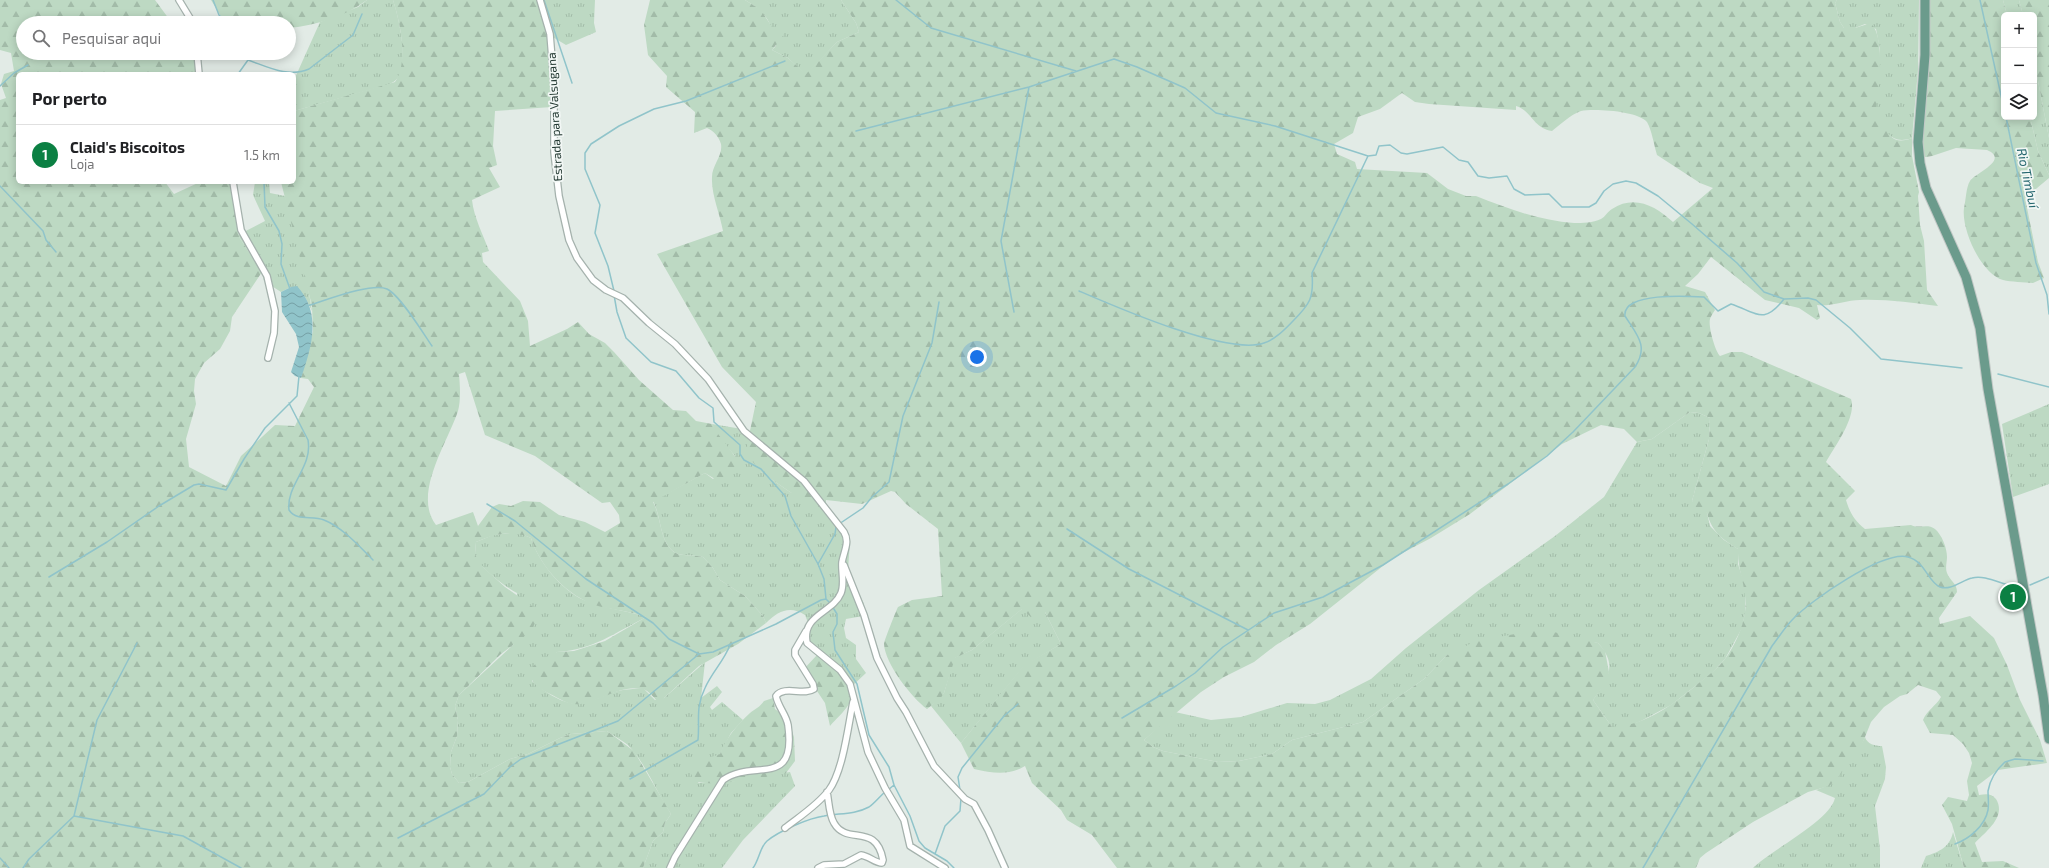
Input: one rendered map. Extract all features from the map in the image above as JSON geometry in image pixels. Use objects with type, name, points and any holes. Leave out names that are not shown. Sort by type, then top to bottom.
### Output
[{"type":"main road","points":[[1925,0],[1925,55],[1918,142],[1920,163],[1926,188],[1966,277],[1980,328],[1988,389],[2043,696],[2049,739]]},
{"type":"street","points":[[179,0],[189,16]]},
{"type":"street","name":"Estrada para Valsugana","points":[[540,0],[550,34],[554,85],[554,152],[559,196],[569,240],[577,258],[593,280],[606,290],[623,298],[649,323],[675,344],[708,379],[744,431],[793,471],[818,496],[847,537],[842,561],[842,588],[839,597],[815,617],[807,627],[795,650],[795,655],[813,684],[814,689],[810,691],[784,692],[777,694],[776,696],[788,724],[788,748],[785,760],[777,767],[732,775],[723,780],[675,857],[670,868]]},
{"type":"street","points":[[198,60],[199,72]]},
{"type":"street","points":[[233,184],[241,230],[267,276],[275,311],[274,332],[268,358]]},
{"type":"street","points":[[842,561],[862,609],[877,658],[897,698],[934,766],[965,799],[974,804],[988,830],[1005,868]]},
{"type":"street","points":[[807,627],[807,643],[845,675],[850,684],[853,700],[873,764],[889,796],[904,820],[910,846],[945,868]]},
{"type":"street","points":[[785,828],[827,792],[839,768],[853,700]]},
{"type":"street","points":[[818,868],[824,865],[844,864],[861,855],[868,856],[879,863],[882,863],[883,860],[877,844],[872,839],[850,834],[836,826],[833,820],[827,792]]},
{"type":"green space","points":[[0,0],[155,0],[167,16],[16,16],[16,60],[195,60],[197,72],[16,72],[16,184],[166,184],[174,194],[196,184],[231,184],[239,237],[262,272],[232,317],[230,331],[220,349],[204,363],[195,379],[194,391],[196,404],[186,439],[189,467],[226,486],[241,456],[275,425],[295,426],[314,387],[308,379],[301,378],[313,331],[312,306],[282,184],[296,184],[296,110],[395,82],[402,64],[402,42],[393,0],[539,0],[551,36],[552,107],[495,111],[493,146],[497,165],[489,168],[500,187],[472,200],[477,220],[489,251],[482,253],[483,262],[520,301],[528,321],[530,346],[567,329],[578,322],[589,334],[605,343],[639,380],[673,410],[686,411],[696,421],[712,424],[738,462],[735,469],[729,476],[720,482],[705,473],[653,502],[667,545],[681,555],[703,557],[713,568],[720,580],[745,596],[763,616],[766,623],[738,644],[699,666],[664,698],[660,705],[647,691],[633,688],[615,692],[590,702],[573,704],[564,701],[538,687],[532,679],[529,670],[540,660],[557,652],[574,651],[605,641],[646,617],[598,606],[576,596],[557,580],[548,570],[535,549],[531,538],[524,535],[510,533],[496,535],[476,542],[475,555],[484,568],[505,587],[532,606],[538,618],[530,632],[501,654],[459,695],[455,706],[458,720],[457,736],[451,752],[450,767],[452,774],[459,783],[468,782],[510,759],[528,754],[560,738],[571,734],[607,731],[634,751],[671,814],[665,823],[663,832],[653,841],[643,868],[0,868],[0,100],[6,98],[1,84],[4,74],[14,71],[11,53],[0,50]],"holes":[[[465,372],[485,435],[535,456],[602,503],[610,502],[619,515],[620,523],[605,532],[585,522],[559,515],[540,502],[523,501],[511,506],[499,504],[492,507],[478,526],[473,512],[436,525],[430,512],[428,498],[430,483],[434,468],[458,411],[460,397],[459,374]]]},
{"type":"green space","points":[[211,0],[367,0],[340,16],[310,25],[296,27],[296,16],[221,16]]},
{"type":"green space","points":[[367,0],[393,0],[398,17],[403,49],[402,69],[399,76],[394,82],[387,85],[296,110],[296,76],[320,22],[358,7]]},
{"type":"green space","points":[[539,0],[595,0],[594,23],[596,32],[566,45],[551,36]]},
{"type":"green space","points":[[650,0],[745,0],[761,10],[772,27],[785,33],[772,50],[788,58],[806,74],[837,42],[859,32],[856,23],[841,0],[1837,0],[1835,3],[1840,22],[1844,28],[1855,28],[1871,23],[1876,32],[1879,43],[1880,70],[1875,120],[1883,126],[1889,135],[1897,140],[1912,138],[1912,156],[1919,192],[1920,225],[1924,241],[1927,290],[1938,306],[1889,301],[1855,300],[1827,305],[1817,305],[1820,318],[1817,320],[1799,308],[1765,300],[1711,257],[1698,274],[1685,286],[1705,292],[1715,310],[1710,319],[1710,327],[1714,344],[1720,356],[1731,352],[1742,352],[1851,399],[1851,414],[1848,423],[1826,462],[1855,491],[1846,500],[1853,516],[1861,526],[1865,529],[1911,525],[1929,526],[1935,529],[1942,538],[1947,553],[1946,571],[1956,586],[1957,592],[1939,618],[1940,624],[1970,616],[1994,638],[2007,665],[2020,700],[2040,740],[2047,763],[1998,770],[1977,786],[1979,795],[1986,794],[1992,796],[1996,799],[1999,806],[1997,818],[1989,829],[1975,843],[1982,862],[2003,861],[2019,868],[1964,868],[1952,824],[1942,805],[1948,797],[1967,801],[1969,795],[1967,781],[1972,763],[1969,753],[1963,744],[1953,735],[1930,733],[1923,720],[1941,697],[1936,691],[1918,685],[1907,694],[1900,696],[1884,707],[1871,722],[1859,752],[1850,761],[1837,779],[1829,786],[1808,792],[1753,822],[1706,853],[1700,858],[1696,868],[1117,868],[1092,835],[1067,820],[1061,810],[1032,783],[1025,766],[1013,771],[1000,773],[974,769],[961,743],[1024,665],[1061,644],[1045,612],[1033,619],[1022,609],[972,650],[955,658],[944,693],[940,699],[927,709],[914,697],[900,680],[889,661],[884,644],[898,607],[912,600],[942,596],[938,529],[906,504],[895,492],[891,491],[862,504],[826,500],[826,506],[800,498],[761,472],[749,457],[747,445],[756,402],[722,367],[657,254],[723,231],[712,184],[712,173],[720,153],[721,144],[716,134],[707,128],[694,133],[695,112],[666,87],[667,76],[648,55],[644,25]],"holes":[[[1402,93],[1415,102],[1429,104],[1516,110],[1516,106],[1526,112],[1541,127],[1552,131],[1569,117],[1581,111],[1605,110],[1635,115],[1647,122],[1652,134],[1657,155],[1700,183],[1713,188],[1673,222],[1652,207],[1636,202],[1628,202],[1620,205],[1598,220],[1574,223],[1562,222],[1536,217],[1476,196],[1466,196],[1448,189],[1427,173],[1357,169],[1355,162],[1337,154],[1334,144],[1353,133],[1358,117],[1380,109]],[[1690,412],[1699,413],[1710,418],[1709,439],[1692,501],[1698,511],[1707,513],[1709,520],[1718,534],[1738,549],[1739,565],[1746,603],[1738,637],[1732,649],[1722,662],[1690,690],[1659,712],[1648,718],[1625,726],[1612,727],[1593,700],[1607,681],[1609,672],[1605,651],[1598,643],[1542,629],[1476,641],[1447,655],[1424,679],[1363,722],[1292,740],[1272,754],[1239,761],[1218,762],[1163,751],[1153,747],[1144,740],[1201,692],[1224,677],[1254,662],[1276,645],[1310,624],[1393,558],[1431,538],[1470,514],[1562,444],[1601,425],[1624,429],[1637,442],[1652,439]]]},
{"type":"green space","points":[[745,0],[841,0],[856,23],[859,32],[837,42],[806,75],[788,58],[772,50],[776,46],[767,18],[758,9]]},
{"type":"green space","points":[[1837,0],[1919,0],[1918,70],[1912,138],[1905,140],[1895,139],[1874,121],[1880,49],[1876,29],[1865,24],[1855,28],[1844,28],[1840,22],[1835,3]]},
{"type":"green space","points":[[1928,0],[2003,0],[2006,12],[2001,12],[2001,120],[2031,120],[2038,151],[2049,175],[2049,178],[2025,198],[2038,262],[2044,278],[2033,283],[2006,281],[1995,276],[1980,260],[1969,238],[1964,217],[1967,190],[1970,181],[1993,162],[1995,158],[1993,154],[1987,150],[1956,148],[1932,156],[1920,158]]},
{"type":"green space","points":[[2003,0],[2019,0],[2022,12],[2006,12]]},
{"type":"green space","points":[[2019,0],[2049,0],[2049,138],[2037,76],[2037,12],[2022,12]]},
{"type":"green space","points":[[2037,76],[2049,138],[2049,175],[2038,151],[2031,120],[2037,120]]},
{"type":"green space","points":[[255,184],[269,184],[270,193],[285,196],[306,276],[312,311],[305,297],[291,287],[281,292],[264,281],[262,272],[238,235],[265,221],[253,195]]},
{"type":"green space","points":[[2049,404],[2049,484],[2013,497],[2002,424]]},
{"type":"green space","points":[[1690,412],[1699,413],[1710,418],[1709,439],[1692,501],[1707,513],[1710,526],[1724,540],[1738,549],[1738,564],[1745,586],[1745,613],[1742,628],[1725,659],[1712,673],[1671,705],[1626,727],[1612,727],[1593,700],[1606,679],[1609,672],[1609,666],[1608,659],[1604,651],[1598,643],[1592,642],[1447,655],[1424,679],[1363,722],[1292,740],[1272,754],[1239,761],[1218,762],[1163,751],[1153,747],[1144,740],[1175,712],[1211,720],[1241,717],[1287,703],[1315,704],[1330,700],[1371,679],[1406,648],[1479,590],[1555,536],[1604,497],[1637,442],[1652,439]]},
{"type":"green space","points":[[712,424],[742,429],[749,438],[761,472],[790,492],[826,506],[850,541],[848,570],[864,604],[863,616],[846,619],[844,628],[846,638],[856,645],[856,659],[866,673],[850,688],[844,678],[812,652],[806,643],[809,625],[805,615],[794,610],[784,611],[775,615],[766,623],[763,616],[745,596],[720,580],[713,568],[703,557],[678,554],[667,545],[653,501],[705,473],[713,479],[735,456],[717,435]]},
{"type":"green space","points":[[517,532],[531,538],[534,547],[545,565],[559,582],[575,595],[592,603],[647,617],[593,644],[570,651],[557,652],[532,681],[555,697],[575,704],[591,701],[618,691],[643,688],[655,700],[664,698],[705,662],[701,698],[717,686],[722,692],[710,707],[712,710],[722,702],[743,720],[731,733],[720,754],[698,783],[729,782],[790,772],[795,786],[743,840],[722,868],[643,868],[653,841],[663,832],[665,823],[671,814],[635,753],[628,745],[607,731],[571,734],[560,738],[528,754],[510,759],[468,782],[459,783],[452,774],[450,767],[451,752],[457,736],[458,720],[455,706],[459,695],[514,644],[517,593],[500,582],[482,566],[475,555],[476,542],[493,535]]},
{"type":"green space","points":[[1023,608],[1045,612],[1061,644],[1024,666],[961,743],[931,706],[944,693],[954,658],[972,650]]},
{"type":"green space","points":[[817,655],[842,676],[851,690],[852,697],[849,704],[830,726],[825,703],[803,670]]},
{"type":"green space","points":[[773,698],[775,709],[788,719],[794,737],[795,761],[786,773],[724,783],[711,783],[693,780],[691,773],[697,762],[720,754],[732,732],[741,722],[764,701]]},
{"type":"green space","points":[[1865,737],[1872,744],[1882,746],[1886,767],[1885,779],[1875,806],[1880,849],[1880,868],[1753,868],[1812,826],[1831,807],[1835,798],[1816,790],[1829,784],[1836,778],[1857,752]]},
{"type":"green space","points":[[1953,832],[1964,868],[1921,868],[1926,856],[1935,853],[1947,845]]},
{"type":"water","points":[[297,286],[305,296],[310,307],[312,319],[309,354],[301,378],[295,376],[291,372],[299,347],[296,334],[282,312],[281,292]]},
{"type":"waterway","points":[[213,0],[220,16]]},
{"type":"waterway","points":[[544,0],[572,83]]},
{"type":"waterway","points":[[896,0],[931,28],[1076,71]]},
{"type":"waterway","name":"Rio Timbuí","points":[[1980,0],[2001,95]]},
{"type":"waterway","points":[[248,60],[286,72],[309,69],[353,35],[362,14]]},
{"type":"waterway","points":[[856,131],[1029,87],[1114,59],[1137,67],[1185,88],[1216,113],[1275,126],[1368,156],[1376,155],[1379,146],[1390,145],[1401,153],[1407,154],[1443,147],[1459,160],[1468,162],[1478,176],[1489,178],[1507,176],[1514,189],[1525,195],[1549,194],[1562,207],[1589,207],[1596,203],[1604,191],[1613,184],[1626,181],[1636,183],[1658,196],[1692,224],[1737,263],[1764,292],[1784,299],[1808,298],[1816,300],[1850,328],[1881,359],[1962,368]]},
{"type":"waterway","points":[[239,72],[248,60]]},
{"type":"waterway","points":[[614,291],[608,266],[595,233],[600,205],[585,169],[585,153],[591,144],[619,126],[654,109],[686,101],[785,61]]},
{"type":"waterway","points":[[0,86],[14,73],[28,65]]},
{"type":"waterway","points":[[1014,312],[1001,241],[1029,87]]},
{"type":"waterway","name":"Rio Timbuí","points":[[2007,120],[2036,263],[2047,295],[2049,314]]},
{"type":"waterway","points":[[1079,291],[1144,318],[1199,336],[1225,343],[1247,345],[1264,343],[1283,330],[1299,315],[1310,300],[1312,273],[1368,156]]},
{"type":"waterway","points":[[264,184],[265,207],[279,231],[282,244],[281,264],[290,289]]},
{"type":"waterway","points":[[0,186],[43,231],[46,240],[56,252]]},
{"type":"waterway","points":[[307,306],[360,290],[371,288],[387,289],[405,306],[432,346]]},
{"type":"waterway","points":[[614,295],[617,312],[626,338],[651,362],[676,371],[699,398],[713,408],[714,422],[740,445],[740,454],[744,460],[761,469],[785,496],[791,516],[818,564],[824,579],[826,599],[830,603]]},
{"type":"waterway","points":[[1122,718],[1195,673],[1223,647],[1274,613],[1323,597],[1383,565],[1508,484],[1547,456],[1573,432],[1635,367],[1639,360],[1641,353],[1640,341],[1625,316],[1627,308],[1634,303],[1644,299],[1657,297],[1704,297],[1718,311],[1731,304],[1759,315],[1765,315],[1777,307],[1784,299]]},
{"type":"waterway","points":[[839,524],[863,508],[872,497],[889,482],[903,416],[932,343],[939,302]]},
{"type":"waterway","points":[[1998,374],[2049,387]]},
{"type":"waterway","points":[[49,577],[107,542],[159,506],[194,485],[199,484],[226,490],[244,459],[265,428],[297,396],[299,376]]},
{"type":"waterway","points":[[289,403],[308,440],[307,459],[291,492],[289,510],[296,516],[319,519],[331,523],[350,537],[373,560]]},
{"type":"waterway","points":[[487,504],[515,521],[586,579],[653,623],[669,639],[699,654]]},
{"type":"waterway","points":[[818,564],[835,534],[836,527]]},
{"type":"waterway","points":[[1067,529],[1129,569],[1248,630]]},
{"type":"waterway","points":[[1643,868],[1772,646],[1790,622],[1815,601],[1865,569],[1882,561],[1897,557],[1908,557],[1914,559],[1940,587],[1948,588],[1968,579],[1977,577],[1982,577],[2016,587]]},
{"type":"waterway","points":[[2030,585],[2049,577]]},
{"type":"waterway","points":[[398,838],[484,794],[510,767],[521,759],[618,721],[699,654],[713,652],[776,624],[821,600],[826,599]]},
{"type":"waterway","points":[[832,606],[837,614],[837,624],[833,632],[835,650],[857,684],[869,735],[889,767],[894,785],[910,816],[919,841],[925,848],[947,861],[954,868]]},
{"type":"waterway","points":[[23,868],[29,859],[74,816],[97,720],[137,643]]},
{"type":"waterway","points":[[630,779],[698,740],[699,708],[702,695],[730,645]]},
{"type":"waterway","points":[[960,790],[958,777],[962,768],[1004,716],[1018,704]]},
{"type":"waterway","points":[[1955,844],[1966,839],[1976,831],[1984,821],[1988,810],[1988,791],[1990,783],[1999,768],[2005,762],[2015,759],[2043,761]]},
{"type":"waterway","points":[[888,790],[894,785]]},
{"type":"waterway","points":[[753,868],[761,850],[767,841],[772,837],[786,829],[818,817],[852,813],[863,810],[869,807],[885,792]]},
{"type":"waterway","points":[[935,854],[945,826],[960,811],[961,798]]},
{"type":"waterway","points":[[74,816],[183,836],[241,868]]},
{"type":"waterway","points":[[0,858],[9,868]]},
{"type":"place","name":"Claid's Biscoitos","points":[[2013,597]]}]
